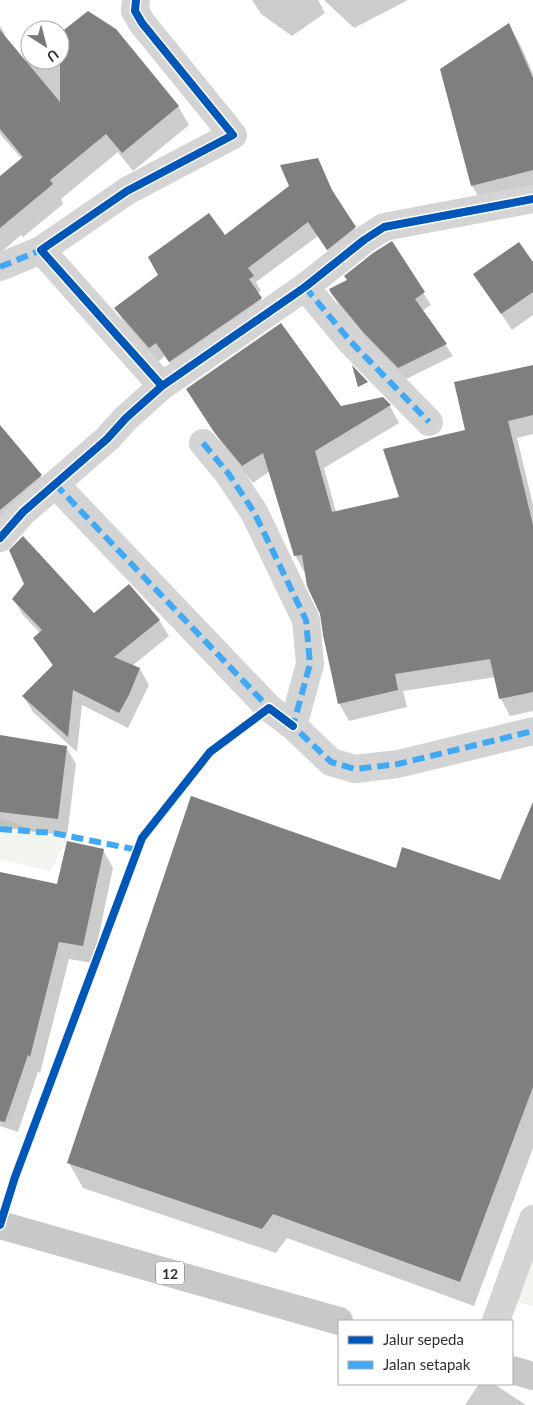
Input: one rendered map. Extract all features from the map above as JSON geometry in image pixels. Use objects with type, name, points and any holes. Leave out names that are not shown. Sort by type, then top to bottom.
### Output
[{"type":"main road","name":"12","points":[[0,1225],[338,1321]]},
{"type":"main road","points":[[513,1370],[533,1376]]},
{"type":"street","points":[[0,268],[41,250],[127,192],[233,135],[142,23],[135,11],[136,0]]},
{"type":"street","points":[[0,538],[23,512],[162,386],[305,287],[364,240],[384,227],[533,199]]},
{"type":"street","points":[[41,250],[162,386]]},
{"type":"street","points":[[305,287],[351,342],[429,422]]},
{"type":"street","points":[[203,443],[228,473],[254,512],[306,620],[310,664],[293,726]]},
{"type":"street","points":[[56,484],[269,708],[293,726],[331,762],[355,769],[398,764],[533,731]]},
{"type":"street","points":[[496,1320],[533,1219]]},
{"type":"shaded area","points":[[0,818],[67,841],[50,871],[0,860]]},
{"type":"shaded area","points":[[533,1257],[533,1306],[517,1302]]},
{"type":"building","points":[[88,11],[116,29],[179,106],[122,153],[106,134],[50,180],[53,184],[0,228],[0,176],[23,157],[0,129],[0,30],[20,54],[20,70],[33,70],[60,102],[60,70],[70,70],[70,25]]},
{"type":"building","points":[[509,23],[533,78],[533,170],[471,186],[440,69]]},
{"type":"building","points":[[318,158],[332,190],[356,227],[327,250],[308,222],[248,268],[254,276],[249,279],[262,298],[169,362],[156,343],[149,348],[114,308],[158,275],[148,257],[209,213],[225,235],[289,186],[280,165]]},
{"type":"building","points":[[392,241],[425,292],[415,299],[447,344],[398,368],[363,332],[329,289],[347,280],[344,276]]},
{"type":"building","points":[[519,242],[533,262],[533,292],[501,314],[473,274]]},
{"type":"building","points":[[281,323],[341,406],[383,397],[391,405],[315,451],[332,512],[399,497],[383,449],[465,430],[454,382],[533,365],[533,415],[508,421],[533,525],[533,692],[499,699],[490,659],[395,674],[398,690],[338,704],[320,614],[307,586],[302,555],[294,556],[263,453],[242,466],[214,432],[186,389]]},
{"type":"building","points":[[352,365],[368,382],[358,387]]},
{"type":"building","points":[[0,425],[42,475],[0,510]]},
{"type":"building","points":[[23,536],[94,613],[129,584],[160,620],[114,657],[140,668],[119,713],[73,690],[68,737],[22,696],[53,665],[33,638],[42,630],[12,599],[24,584],[9,550]]},
{"type":"building","points":[[0,735],[67,746],[58,819],[0,812]]},
{"type":"building","points":[[191,796],[396,868],[402,847],[500,880],[533,802],[533,1087],[460,1282],[273,1214],[262,1229],[67,1163]]},
{"type":"building","points":[[67,841],[104,849],[83,946],[59,942],[30,1057],[28,1055],[5,1122],[0,1121],[0,872],[57,884]]},
{"type":"marked path","points":[[0,267],[41,250]]},
{"type":"marked path","points":[[305,287],[351,342],[429,422]]},
{"type":"marked path","points":[[203,443],[228,473],[254,512],[306,620],[310,664],[293,726],[331,762],[355,769],[398,764],[533,731]]},
{"type":"marked path","points":[[55,484],[271,710]]},
{"type":"marked path","points":[[0,829],[53,833],[138,850]]},
{"type":"cycle path","points":[[136,0],[135,11],[142,23],[233,135],[127,191],[41,250],[162,386]]},
{"type":"cycle path","points":[[0,538],[23,512],[107,439],[126,418],[162,386],[305,287],[364,240],[384,227],[533,199]]},
{"type":"cycle path","points":[[0,1225],[15,1177],[142,838],[210,752],[269,708],[293,726]]}]
